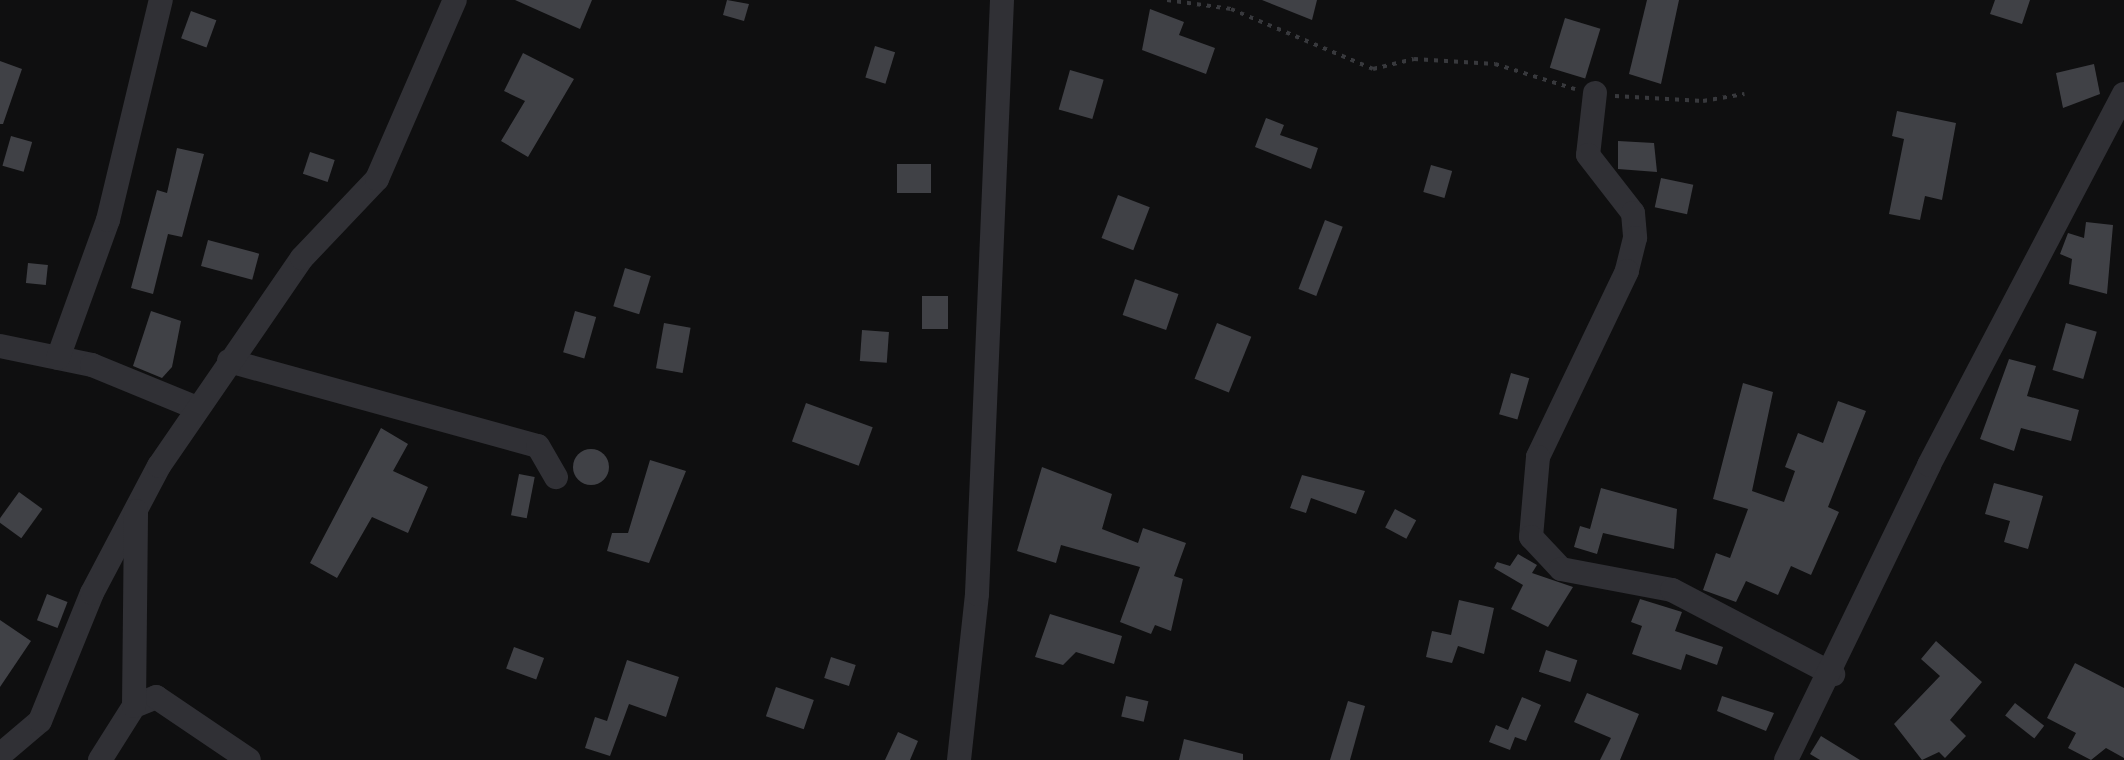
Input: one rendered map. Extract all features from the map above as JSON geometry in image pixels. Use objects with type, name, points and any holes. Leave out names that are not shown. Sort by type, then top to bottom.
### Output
[{"type":"street","points":[[58,358],[108,220],[161,0]]},
{"type":"street","points":[[3,755],[40,721],[92,593],[136,509],[197,408],[302,258],[377,179],[455,0]]},
{"type":"street","points":[[959,760],[977,594],[1002,0]]},
{"type":"street","points":[[1595,93],[1588,155],[1633,213],[1635,238],[1627,271],[1538,457],[1531,537],[1540,555],[1561,569],[1672,590],[1833,674]]},
{"type":"street","points":[[1786,760],[1833,674],[1921,480],[2124,94]]},
{"type":"street","points":[[0,346],[58,358],[197,408]]},
{"type":"street","points":[[229,361],[538,446],[556,477]]},
{"type":"street","points":[[100,760],[134,706],[136,509]]},
{"type":"street","points":[[134,706],[156,697],[249,760]]},
{"type":"path","points":[[1167,0],[1231,9],[1373,69],[1414,59],[1495,64],[1595,93],[1703,101],[1744,94]]},
{"type":"building","points":[[515,0],[592,0],[580,29]]},
{"type":"building","points":[[727,0],[749,4],[744,21],[723,15]]},
{"type":"building","points":[[1262,0],[1317,0],[1312,20]]},
{"type":"building","points":[[1647,0],[1679,0],[1661,84],[1629,74]]},
{"type":"building","points":[[1995,0],[2030,0],[2022,24],[1990,14]]},
{"type":"building","points":[[1150,9],[1184,22],[1179,35],[1215,48],[1206,74],[1142,50]]},
{"type":"building","points":[[191,11],[216,20],[206,47],[181,38]]},
{"type":"building","points":[[1565,18],[1600,29],[1585,79],[1550,68]]},
{"type":"building","points":[[875,46],[895,52],[885,84],[865,78]]},
{"type":"building","points":[[523,53],[574,79],[528,157],[501,141],[525,101],[504,91]]},
{"type":"building","points":[[0,61],[22,69],[3,124],[0,124]]},
{"type":"building","points":[[2094,64],[2100,94],[2063,108],[2056,73]]},
{"type":"building","points":[[1070,70],[1104,80],[1092,119],[1059,109]]},
{"type":"building","points":[[1897,111],[1956,123],[1942,200],[1925,196],[1920,220],[1889,214],[1904,139],[1892,136]]},
{"type":"building","points":[[1266,118],[1284,125],[1280,135],[1318,148],[1311,169],[1255,147]]},
{"type":"building","points":[[11,136],[32,142],[24,172],[2,166]]},
{"type":"building","points":[[1618,141],[1654,143],[1657,172],[1618,169]]},
{"type":"building","points":[[177,148],[204,154],[182,237],[168,234],[153,294],[131,288],[157,190],[167,193]]},
{"type":"building","points":[[310,152],[335,160],[328,182],[303,174]]},
{"type":"building","points":[[897,164],[931,164],[931,193],[897,193]]},
{"type":"building","points":[[1431,165],[1452,171],[1444,198],[1423,192]]},
{"type":"building","points":[[1661,178],[1693,185],[1687,214],[1655,207]]},
{"type":"building","points":[[1118,195],[1150,207],[1133,250],[1102,238]]},
{"type":"building","points":[[1325,220],[1343,227],[1316,296],[1298,289]]},
{"type":"building","points":[[2086,222],[2113,225],[2107,294],[2069,284],[2072,259],[2060,254],[2068,233],[2084,238]]},
{"type":"building","points":[[208,240],[259,254],[252,280],[201,266]]},
{"type":"building","points":[[28,263],[48,265],[46,285],[26,283]]},
{"type":"building","points":[[625,268],[651,276],[639,314],[613,306]]},
{"type":"building","points":[[1135,279],[1178,294],[1166,330],[1123,315]]},
{"type":"building","points":[[922,296],[948,296],[948,329],[922,329]]},
{"type":"building","points":[[151,311],[181,321],[172,367],[162,378],[133,366]]},
{"type":"building","points":[[575,311],[596,317],[584,358],[563,352]]},
{"type":"building","points":[[664,323],[691,328],[683,373],[656,368]]},
{"type":"building","points":[[1217,323],[1251,337],[1229,392],[1195,379]]},
{"type":"building","points":[[2066,323],[2097,332],[2083,379],[2052,370]]},
{"type":"building","points":[[862,330],[889,332],[887,363],[860,361]]},
{"type":"building","points":[[2009,359],[2036,366],[2027,396],[2079,410],[2071,441],[2021,428],[2014,451],[1980,439]]},
{"type":"building","points":[[1511,373],[1529,378],[1517,420],[1499,414]]},
{"type":"building","points":[[1743,383],[1773,392],[1752,491],[1784,502],[1795,471],[1785,467],[1798,433],[1823,443],[1838,401],[1866,411],[1828,507],[1839,512],[1811,575],[1791,566],[1778,595],[1746,581],[1736,602],[1703,590],[1716,553],[1730,558],[1748,509],[1713,499]]},
{"type":"building","points":[[806,403],[873,427],[859,466],[792,442]]},
{"type":"building","points":[[381,428],[408,444],[393,471],[428,487],[408,533],[372,517],[337,578],[310,563]]},
{"type":"building","points":[[591,449],[604,454],[609,467],[604,480],[591,485],[578,480],[573,467],[578,454]]},
{"type":"building","points":[[650,460],[686,471],[649,563],[607,551],[612,533],[628,533]]},
{"type":"building","points":[[1042,467],[1112,494],[1102,529],[1138,543],[1143,528],[1186,543],[1174,576],[1183,579],[1171,631],[1155,625],[1151,634],[1120,622],[1140,567],[1061,545],[1056,563],[1017,551]]},
{"type":"building","points":[[519,474],[535,477],[527,518],[511,515]]},
{"type":"building","points":[[1302,475],[1365,491],[1356,514],[1311,498],[1306,513],[1290,508]]},
{"type":"building","points":[[1994,483],[2043,496],[2028,549],[2004,542],[2010,521],[1985,514]]},
{"type":"building","points":[[1601,488],[1677,509],[1674,549],[1603,533],[1597,554],[1574,547],[1580,526],[1590,529]]},
{"type":"building","points":[[19,492],[42,509],[21,538],[0,523]]},
{"type":"building","points":[[1395,509],[1416,520],[1406,539],[1385,528]]},
{"type":"building","points":[[1518,554],[1537,565],[1532,573],[1573,587],[1548,627],[1511,609],[1523,585],[1494,568],[1497,562],[1510,566]]},
{"type":"building","points":[[47,594],[68,602],[58,628],[37,620]]},
{"type":"building","points":[[1640,599],[1682,612],[1675,631],[1723,647],[1717,665],[1686,654],[1681,670],[1632,654],[1642,626],[1631,622]]},
{"type":"building","points":[[1459,600],[1494,608],[1484,654],[1458,646],[1452,663],[1426,657],[1432,631],[1451,635]]},
{"type":"building","points":[[1050,614],[1122,636],[1114,664],[1076,652],[1063,665],[1035,657]]},
{"type":"building","points":[[0,620],[31,641],[0,687]]},
{"type":"building","points":[[1936,641],[1982,682],[1950,720],[1966,736],[1945,758],[1939,752],[1922,760],[1894,724],[1940,676],[1921,659]]},
{"type":"building","points":[[514,647],[544,658],[536,680],[506,669]]},
{"type":"building","points":[[1546,650],[1577,660],[1570,682],[1539,672]]},
{"type":"building","points":[[831,657],[856,665],[849,686],[824,678]]},
{"type":"building","points":[[627,660],[679,677],[666,717],[629,704],[610,756],[585,748],[595,717],[607,721]]},
{"type":"building","points":[[2075,663],[2124,688],[2124,758],[2106,748],[2091,760],[2068,748],[2076,733],[2047,718]]},
{"type":"building","points":[[776,687],[814,700],[804,729],[766,716]]},
{"type":"building","points":[[1587,693],[1639,714],[1620,760],[1600,760],[1611,738],[1574,722]]},
{"type":"building","points":[[1126,696],[1148,701],[1144,722],[1121,716]]},
{"type":"building","points":[[1722,696],[1774,713],[1766,731],[1717,711]]},
{"type":"building","points":[[1522,697],[1541,705],[1526,741],[1515,737],[1510,750],[1489,742],[1496,725],[1508,730]]},
{"type":"building","points":[[1348,701],[1365,706],[1350,760],[1330,760]]},
{"type":"building","points":[[2015,703],[2044,726],[2034,738],[2005,716]]},
{"type":"building","points":[[898,732],[918,741],[910,760],[885,760]]},
{"type":"building","points":[[1821,736],[1860,760],[1820,760],[1810,754]]},
{"type":"building","points":[[1184,739],[1243,754],[1243,760],[1179,760]]}]
